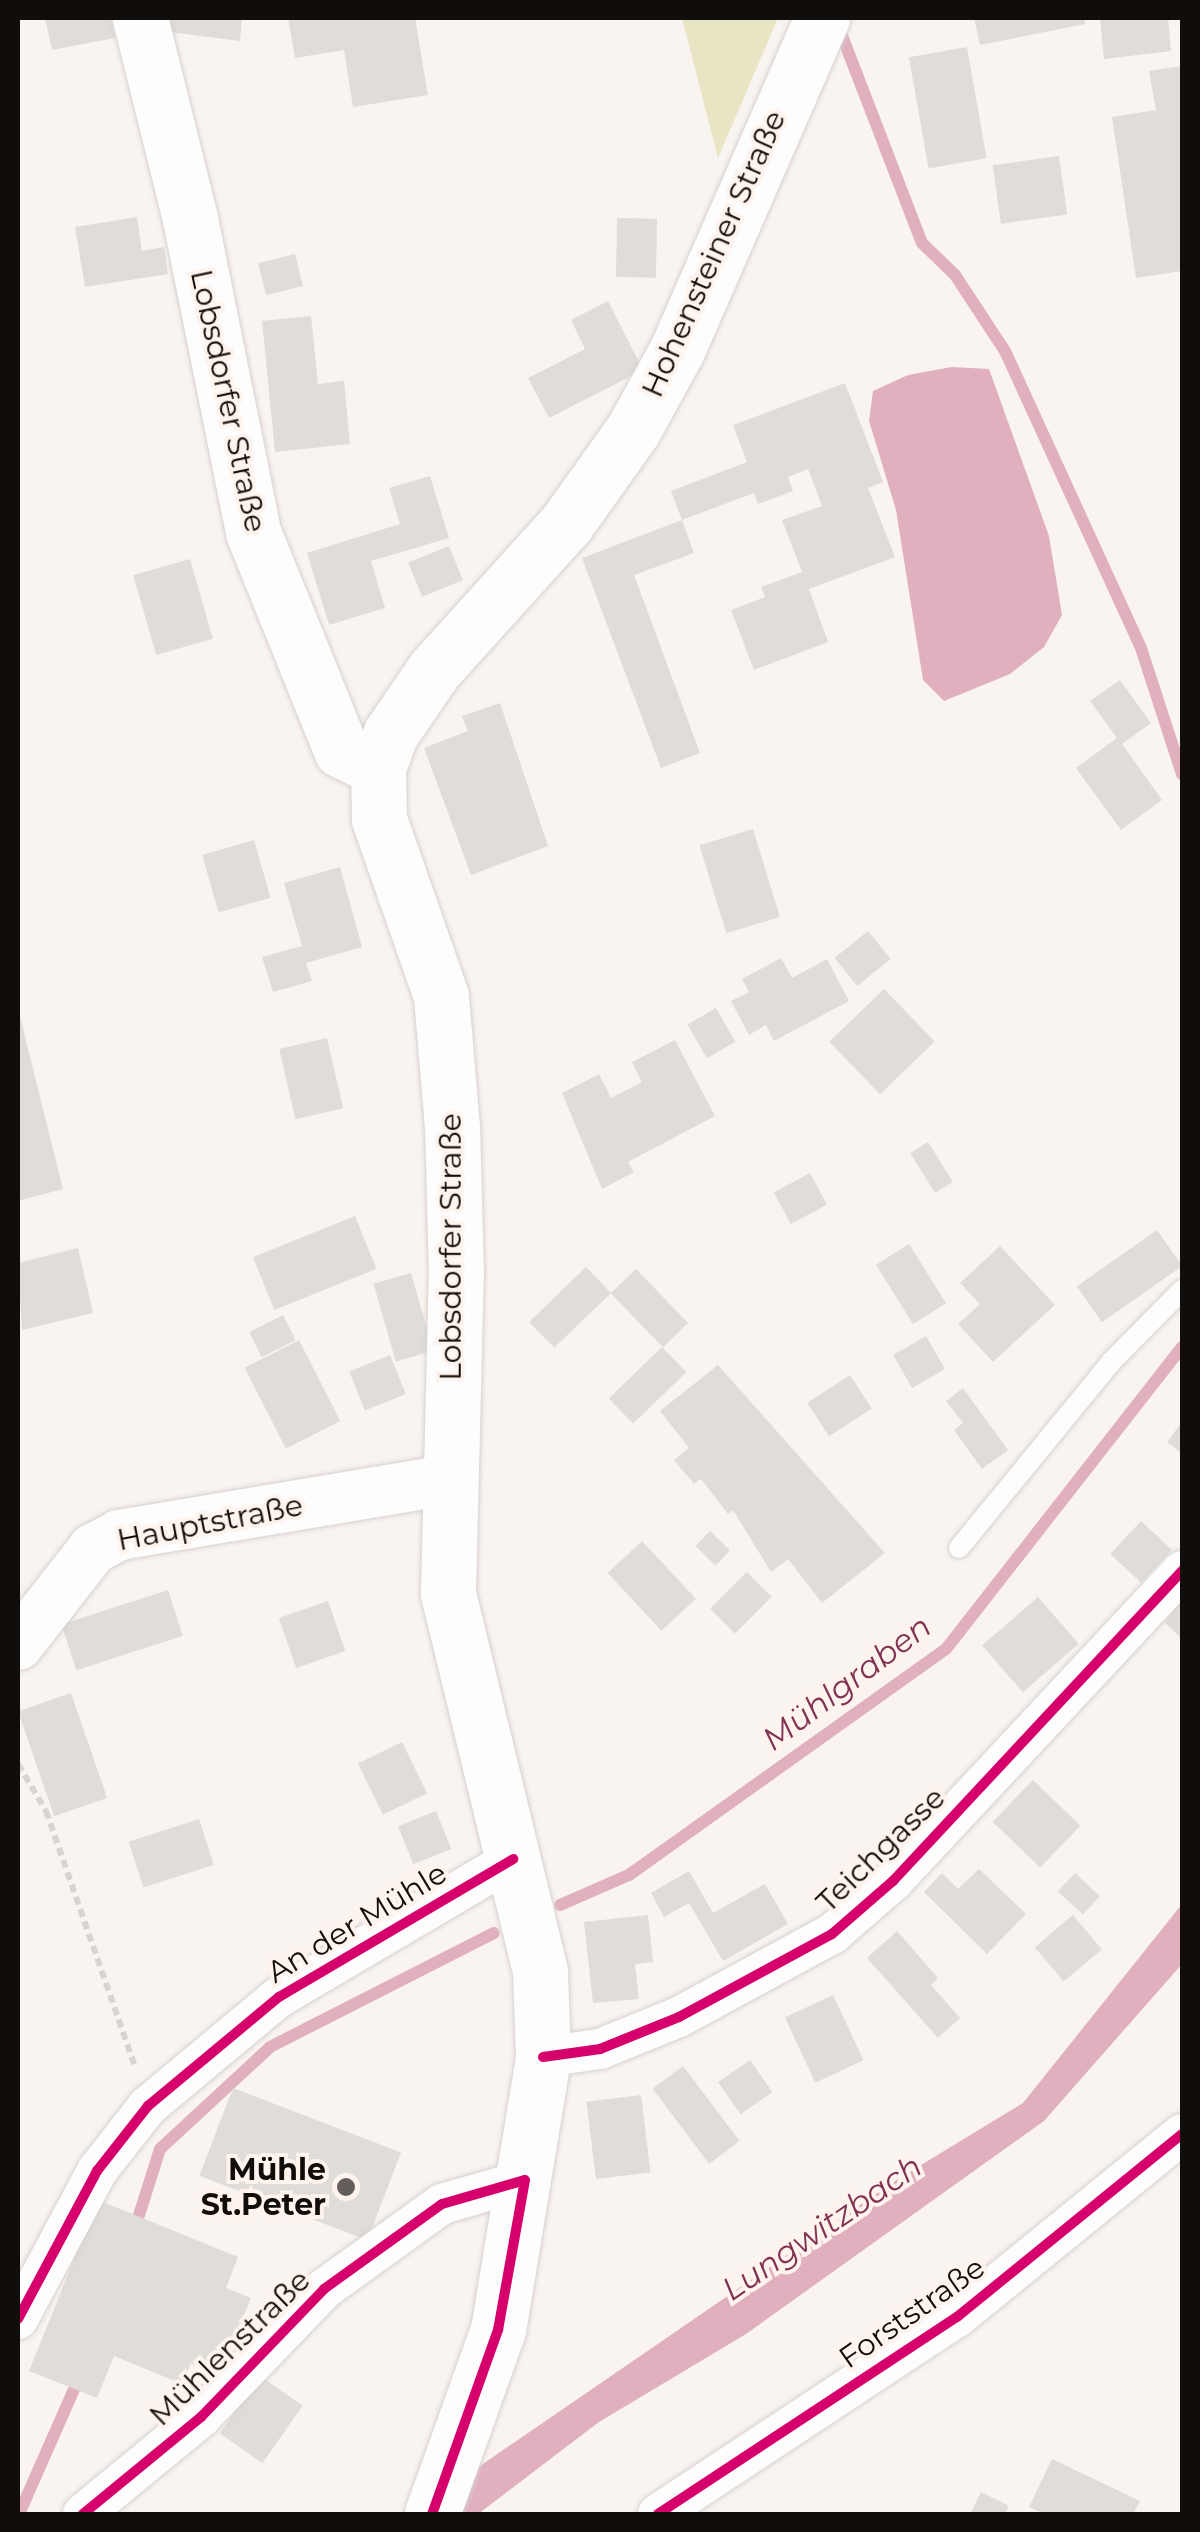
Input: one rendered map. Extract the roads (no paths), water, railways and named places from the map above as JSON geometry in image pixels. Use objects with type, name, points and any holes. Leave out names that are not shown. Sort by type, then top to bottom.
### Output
[{"type":"main road","name":"Lobsdorfer Straße","points":[[140,18],[190,219],[253,532],[341,750],[378,768],[380,820],[441,996],[456,1276],[448,1592],[540,1971],[543,2057],[498,2330],[432,2514]]},
{"type":"main road","name":"Hohensteiner Straße","points":[[378,768],[391,732],[434,670],[566,524],[633,430],[676,350],[822,18]]},
{"type":"street","name":"Hauptstraße","points":[[18,1644],[93,1548],[120,1535],[448,1480]]},
{"type":"street","name":"Teichgasse","points":[[543,2057],[600,2049],[679,2018],[832,1934],[894,1881],[1182,1571]]},
{"type":"street","name":"An der Mühle","points":[[18,2319],[98,2171],[148,2106],[280,1998],[512,1859]]},
{"type":"street","name":"Forststraße","points":[[658,2514],[957,2318],[1182,2134]]},
{"type":"street","name":"Mühlenstraße","points":[[84,2514],[201,2417],[324,2289],[442,2204],[525,2180]]},
{"type":"lane","points":[[959,1548],[1111,1362],[1182,1290]]},
{"type":"waterway","points":[[839,28],[922,243],[955,275],[1005,351],[1141,648],[1182,774]]},
{"type":"waterway","name":"Mühlgraben","points":[[560,1905],[629,1875],[946,1649],[1182,1347]]},
{"type":"waterway","name":"Mühlgraben","points":[[134,2231],[160,2149],[270,2047],[494,1933]]},
{"type":"waterway","name":"Mühlgraben","points":[[19,2514],[80,2376]]},
{"type":"place","name":"Mühle St.Peter","points":[[346,2187]]},
{"type":"water label","name":"Lungwitzbach","points":[[822,2228]]}]
